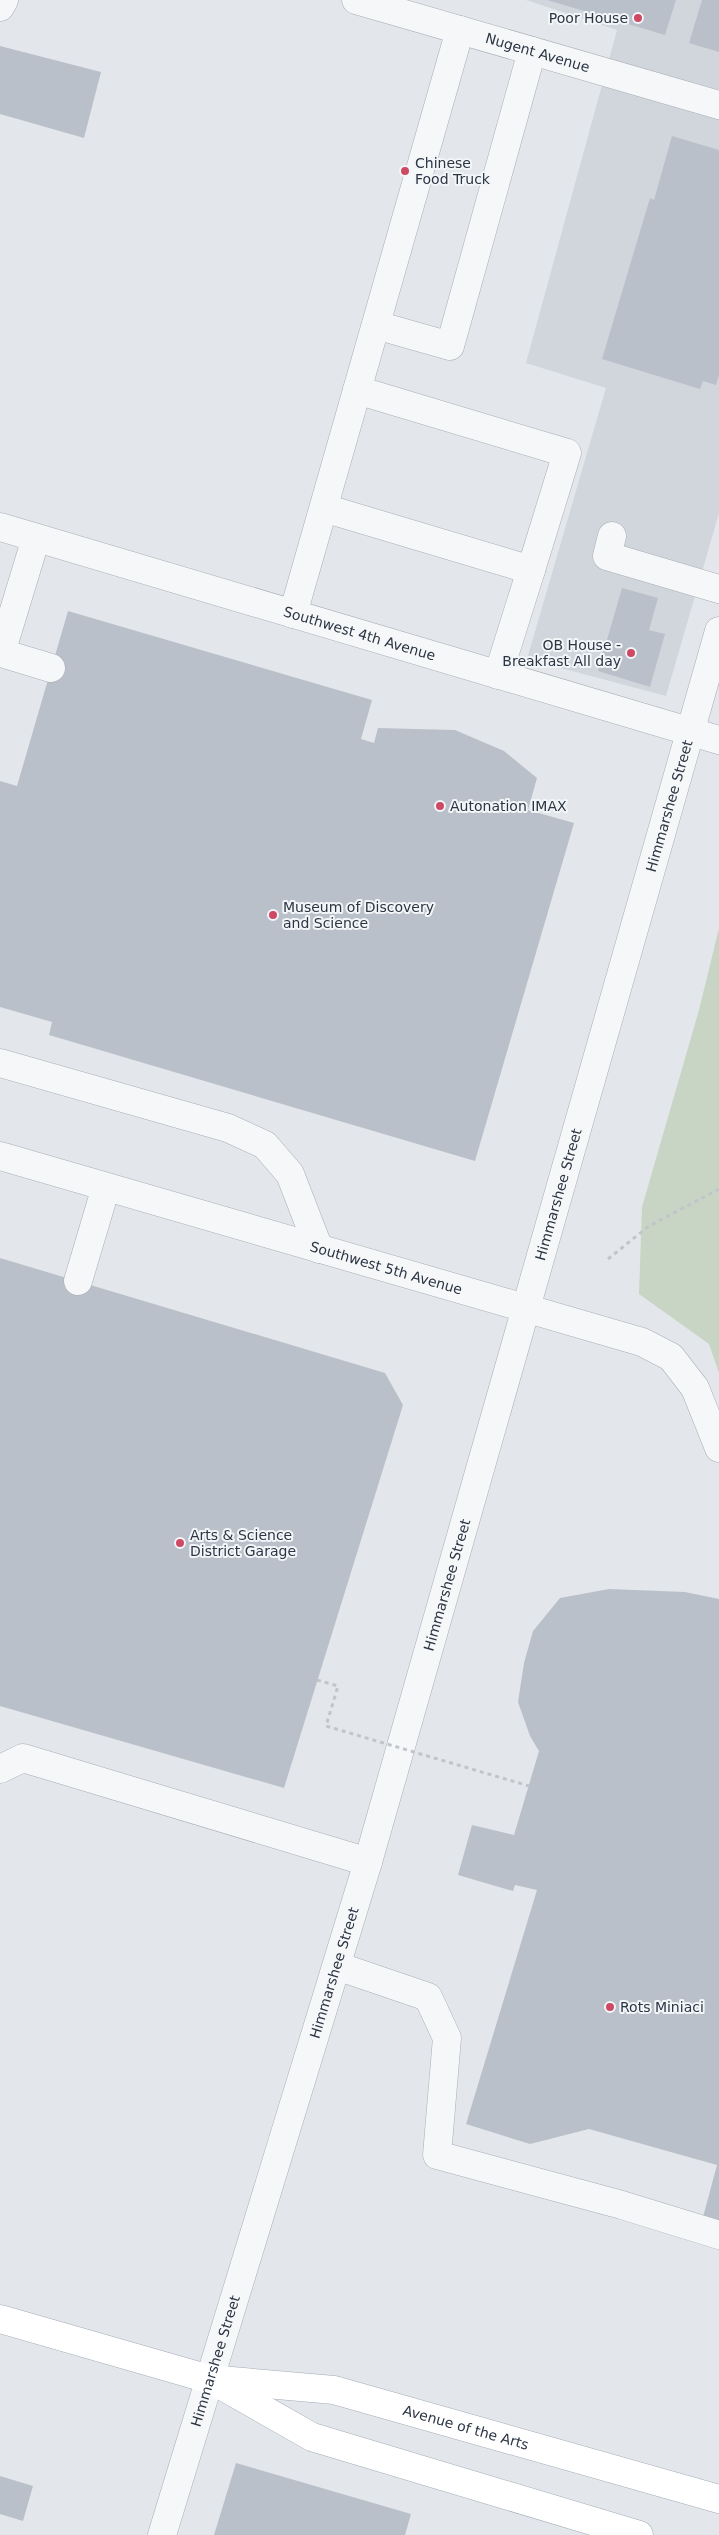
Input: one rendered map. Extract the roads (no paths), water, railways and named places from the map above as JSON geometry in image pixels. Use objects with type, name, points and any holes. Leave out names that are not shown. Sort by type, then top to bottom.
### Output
[{"type":"main road","name":"Avenue of the Arts","points":[[0,2319],[209,2379],[334,2390],[719,2499]]},
{"type":"main road","name":"Avenue of the Arts","points":[[209,2379],[312,2437],[639,2535]]},
{"type":"street","points":[[0,7],[4,0]]},
{"type":"street","name":"Nugent Avenue","points":[[356,0],[719,105]]},
{"type":"street","points":[[293,614],[460,30]]},
{"type":"street","points":[[376,325],[450,346],[532,51]]},
{"type":"street","points":[[357,390],[567,453],[498,675]]},
{"type":"street","points":[[324,508],[531,570]]},
{"type":"street","name":"Southwest 4th Avenue","points":[[0,527],[719,740]]},
{"type":"street","points":[[612,536],[607,556],[719,589]]},
{"type":"street","points":[[36,538],[2,653],[52,668]]},
{"type":"street","name":"Himmarshee Street","points":[[162,2535],[368,1862],[719,631]]},
{"type":"street","points":[[0,1062],[228,1128],[265,1145],[290,1174],[318,1249]]},
{"type":"street","name":"Southwest 5th Avenue","points":[[0,1156],[642,1342],[672,1357],[695,1388],[719,1448]]},
{"type":"street","points":[[78,1281],[106,1187]]},
{"type":"street","points":[[0,1769],[23,1758],[368,1862]]},
{"type":"street","points":[[336,1966],[428,1997],[447,2038],[437,2155],[622,2205],[719,2235]]},
{"type":"place","name":"Poor House","points":[[638,18]]},
{"type":"place","name":"Chinese Food Truck","points":[[405,171]]},
{"type":"place","name":"OB House - Breakfast All day","points":[[631,653]]},
{"type":"place","name":"Autonation IMAX","points":[[440,806]]},
{"type":"place","name":"Museum of Discovery and Science","points":[[273,915]]},
{"type":"place","name":"Arts & Science District Garage","points":[[180,1543]]},
{"type":"place","name":"Rots Miniaci","points":[[610,2007]]}]
